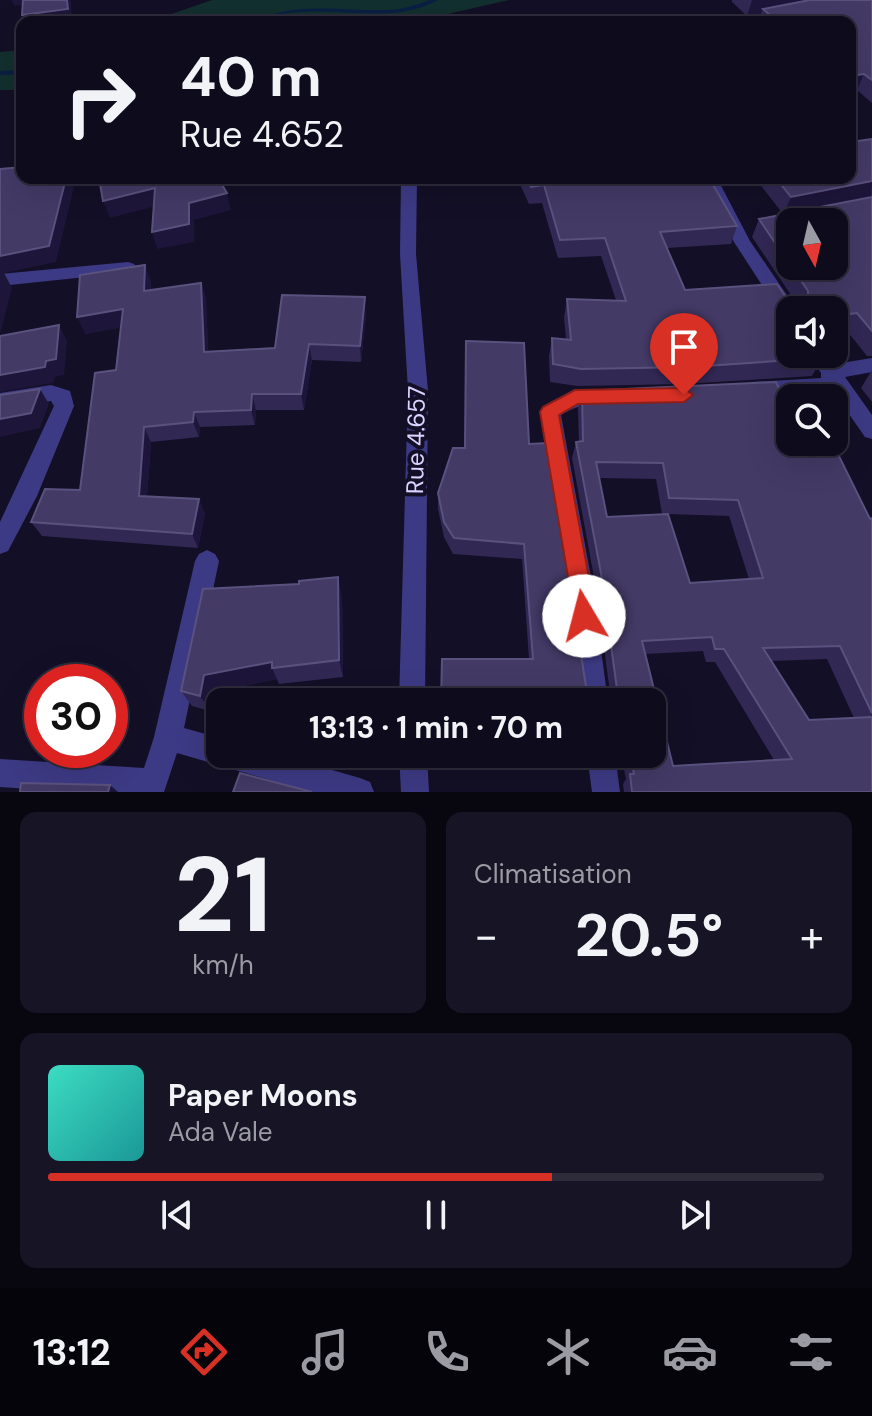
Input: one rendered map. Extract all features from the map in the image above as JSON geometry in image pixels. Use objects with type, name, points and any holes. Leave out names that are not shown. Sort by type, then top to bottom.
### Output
[{"type":"street","points":[[771,16],[794,12]]},
{"type":"street","name":"Rue 4.657","points":[[409,184],[408,254],[418,391],[412,688]]},
{"type":"street","points":[[713,184],[745,231],[780,296]]},
{"type":"street","points":[[0,280],[128,268]]},
{"type":"street","points":[[848,364],[872,365]]},
{"type":"street","points":[[726,392],[830,385],[825,368]]},
{"type":"street","points":[[828,368],[872,431]]},
{"type":"street","points":[[0,401],[51,393],[63,396],[64,406],[26,496],[0,544]]},
{"type":"street","points":[[593,688],[581,588],[550,412],[575,397],[637,396]]},
{"type":"street","points":[[0,773],[151,788],[168,737],[207,561]]},
{"type":"street","points":[[168,737],[206,748]]},
{"type":"street","points":[[277,768],[360,792]]},
{"type":"street","points":[[414,768],[415,792]]},
{"type":"street","points":[[603,768],[606,792]]},
{"type":"green space","points":[[212,0],[509,0],[439,16],[165,16]]},
{"type":"green space","points":[[16,51],[16,90],[0,90],[0,52]]},
{"type":"building","points":[[23,0],[67,0],[68,9],[22,15]]},
{"type":"building","points":[[810,0],[872,0],[872,80],[864,74],[856,75],[856,16],[771,16],[763,9]]},
{"type":"building","points":[[872,139],[872,181],[791,197],[781,184],[856,184],[856,141]]},
{"type":"building","points":[[16,168],[16,184],[64,184],[49,246],[0,256],[0,169]]},
{"type":"building","points":[[100,184],[222,184],[227,193],[189,203],[189,224],[152,232],[155,188],[103,201]]},
{"type":"building","points":[[529,184],[712,184],[737,226],[660,232],[685,290],[777,284],[785,296],[776,296],[776,361],[581,369],[553,364],[552,338],[571,340],[567,299],[626,301],[605,238],[560,240],[544,185],[531,187]]},
{"type":"building","points":[[872,197],[872,331],[857,313],[848,314],[848,296],[801,296],[808,295],[808,291],[801,280],[848,280],[848,208],[801,207],[820,207]]},
{"type":"building","points":[[776,216],[776,244],[759,219]]},
{"type":"building","points":[[145,265],[144,291],[201,283],[204,352],[275,348],[282,295],[365,297],[360,346],[309,344],[301,394],[252,394],[251,410],[194,412],[193,422],[144,427],[139,496],[199,499],[192,534],[31,522],[45,489],[80,490],[95,373],[116,370],[123,309],[77,317],[80,275]]},
{"type":"building","points":[[59,325],[56,359],[46,361],[45,367],[0,375],[0,336]]},
{"type":"building","points":[[466,341],[524,343],[529,444],[548,443],[586,688],[441,688],[442,659],[533,659],[524,544],[454,538],[444,522],[438,493],[453,448],[465,448]]},
{"type":"building","points":[[776,382],[776,456],[839,456],[872,518],[872,713],[840,646],[763,648],[809,720],[872,717],[872,792],[632,792],[630,774],[634,774],[633,768],[666,768],[666,738],[673,766],[792,759],[724,649],[715,649],[712,637],[642,641],[654,688],[617,688],[601,573],[576,442],[583,441],[582,391]],"holes":[[[596,462],[663,463],[669,498],[738,500],[763,578],[690,583],[668,514],[607,517]]]},
{"type":"building","points":[[40,389],[31,413],[0,419],[0,395]]},
{"type":"building","points":[[338,577],[339,660],[272,668],[272,662],[204,675],[200,696],[181,691],[203,589],[299,584],[299,581]]},
{"type":"building","points":[[240,773],[312,792],[233,792]]},
{"type":"building","points":[[21,783],[110,785],[108,792],[20,792]]},
{"type":"waterway","points":[[270,16],[302,10],[387,12],[435,0]]},
{"type":"waterway","points":[[0,73],[16,72]]},
{"type":"route","points":[[584,616],[550,412],[575,397],[684,395]]}]
